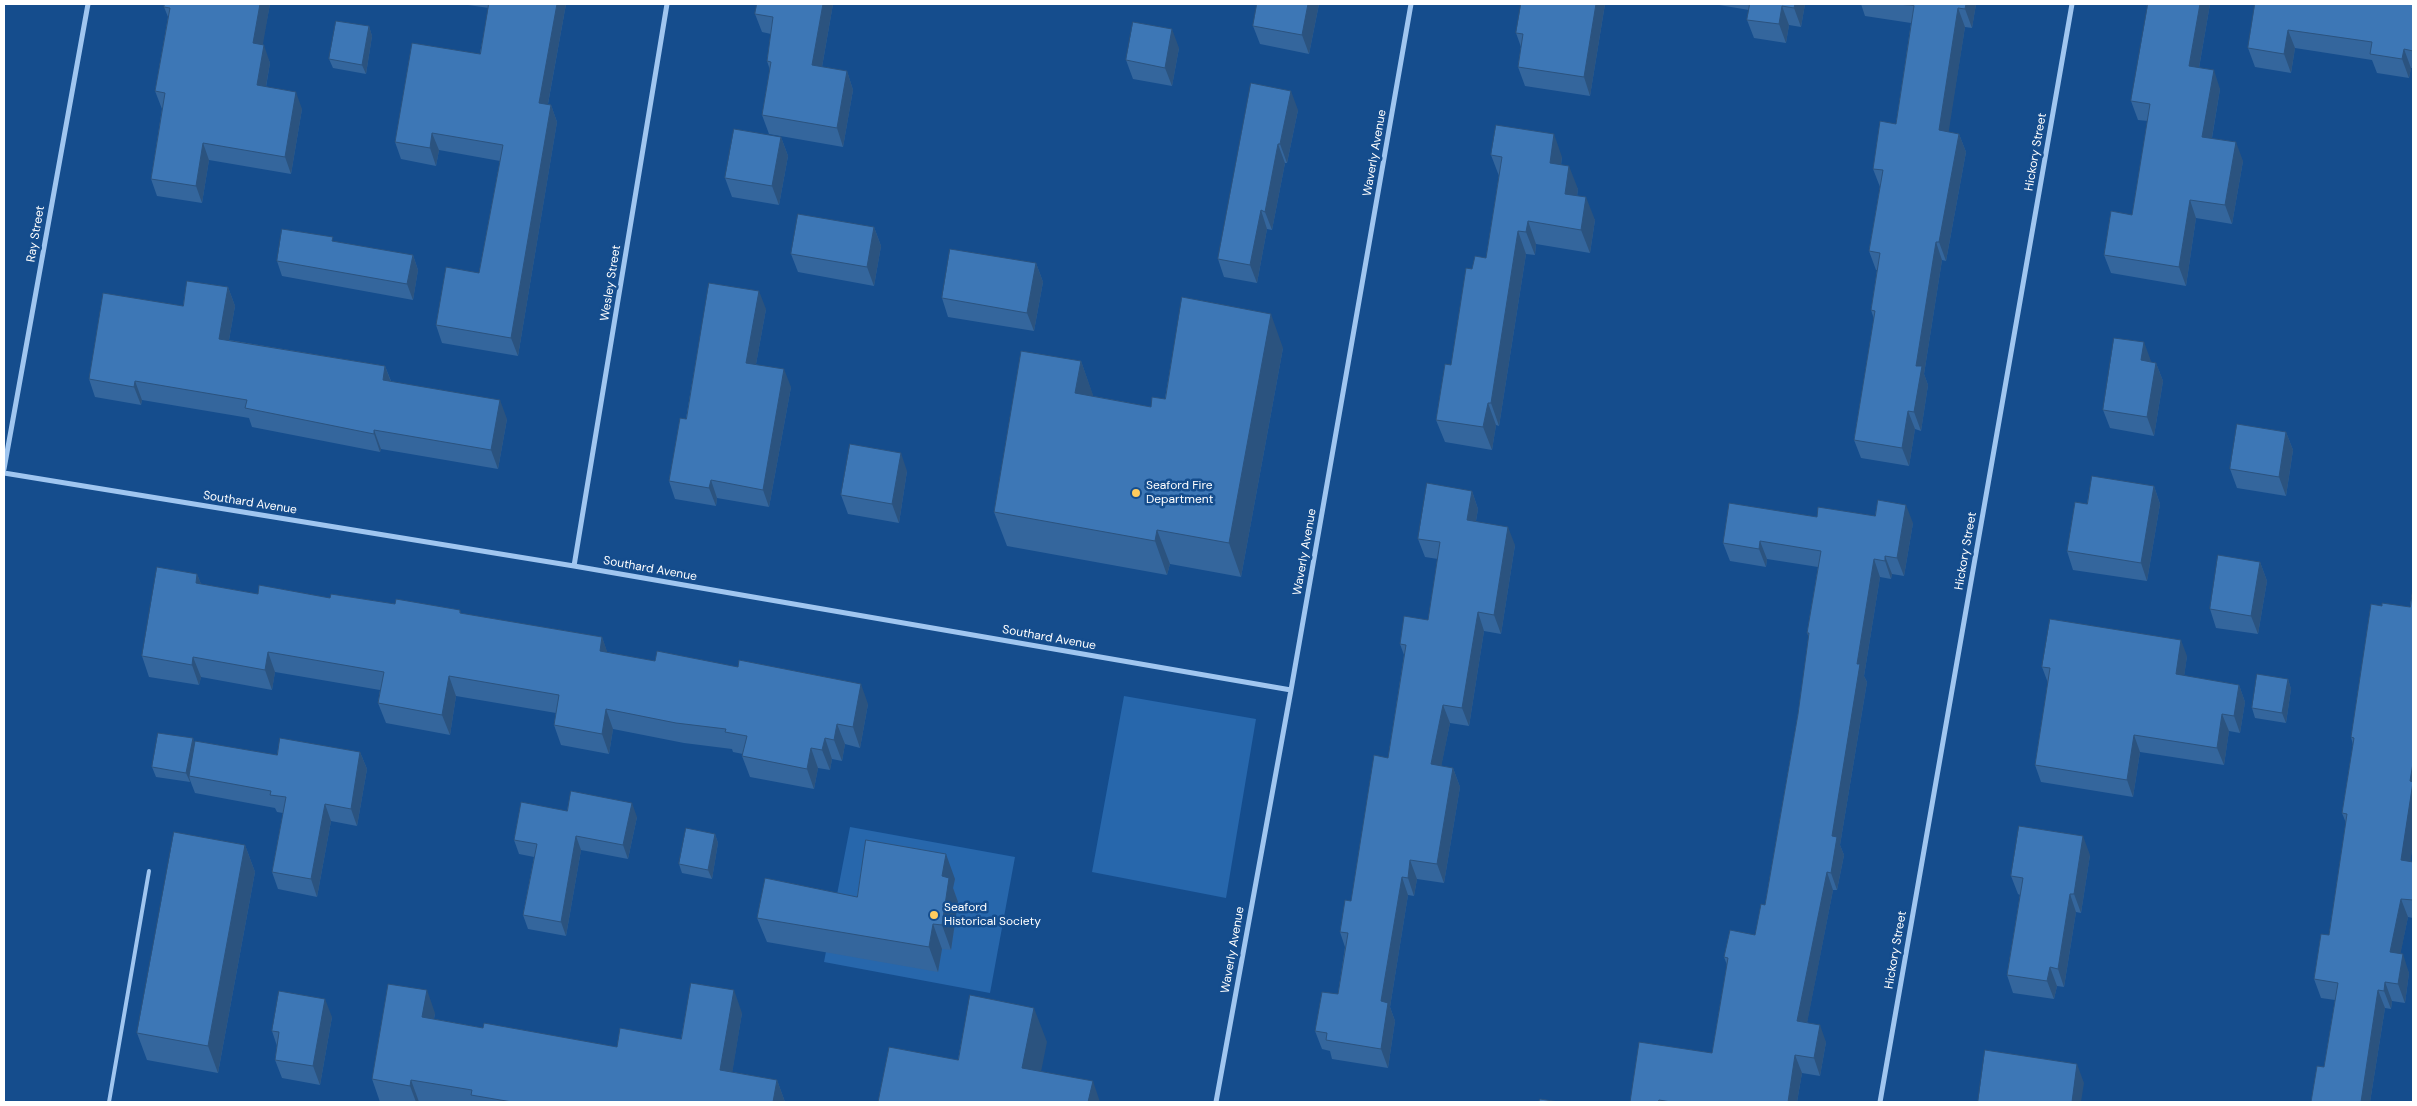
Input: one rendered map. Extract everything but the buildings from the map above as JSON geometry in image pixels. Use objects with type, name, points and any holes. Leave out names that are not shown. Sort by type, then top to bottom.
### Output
[{"type":"street","name":"Ray Street","points":[[4,469],[88,4]]},
{"type":"street","name":"Wesley Street","points":[[574,566],[667,4]]},
{"type":"street","name":"Waverly Avenue","points":[[1216,1102],[1291,690],[1411,4]]},
{"type":"street","name":"Hickory Street","points":[[1880,1102],[2072,4]]},
{"type":"street","name":"Southard Avenue","points":[[4,473],[574,566],[1291,690]]},
{"type":"lane","points":[[109,1102],[149,871]]},
{"type":"shaded area","points":[[1124,696],[1256,719],[1226,898],[1092,872]]},
{"type":"shaded area","points":[[850,827],[1015,857],[990,993],[824,962]]},
{"type":"place","name":"Seaford Fire Department","points":[[1136,493]]},
{"type":"place","name":"Seaford Historical Society","points":[[934,915]]}]
